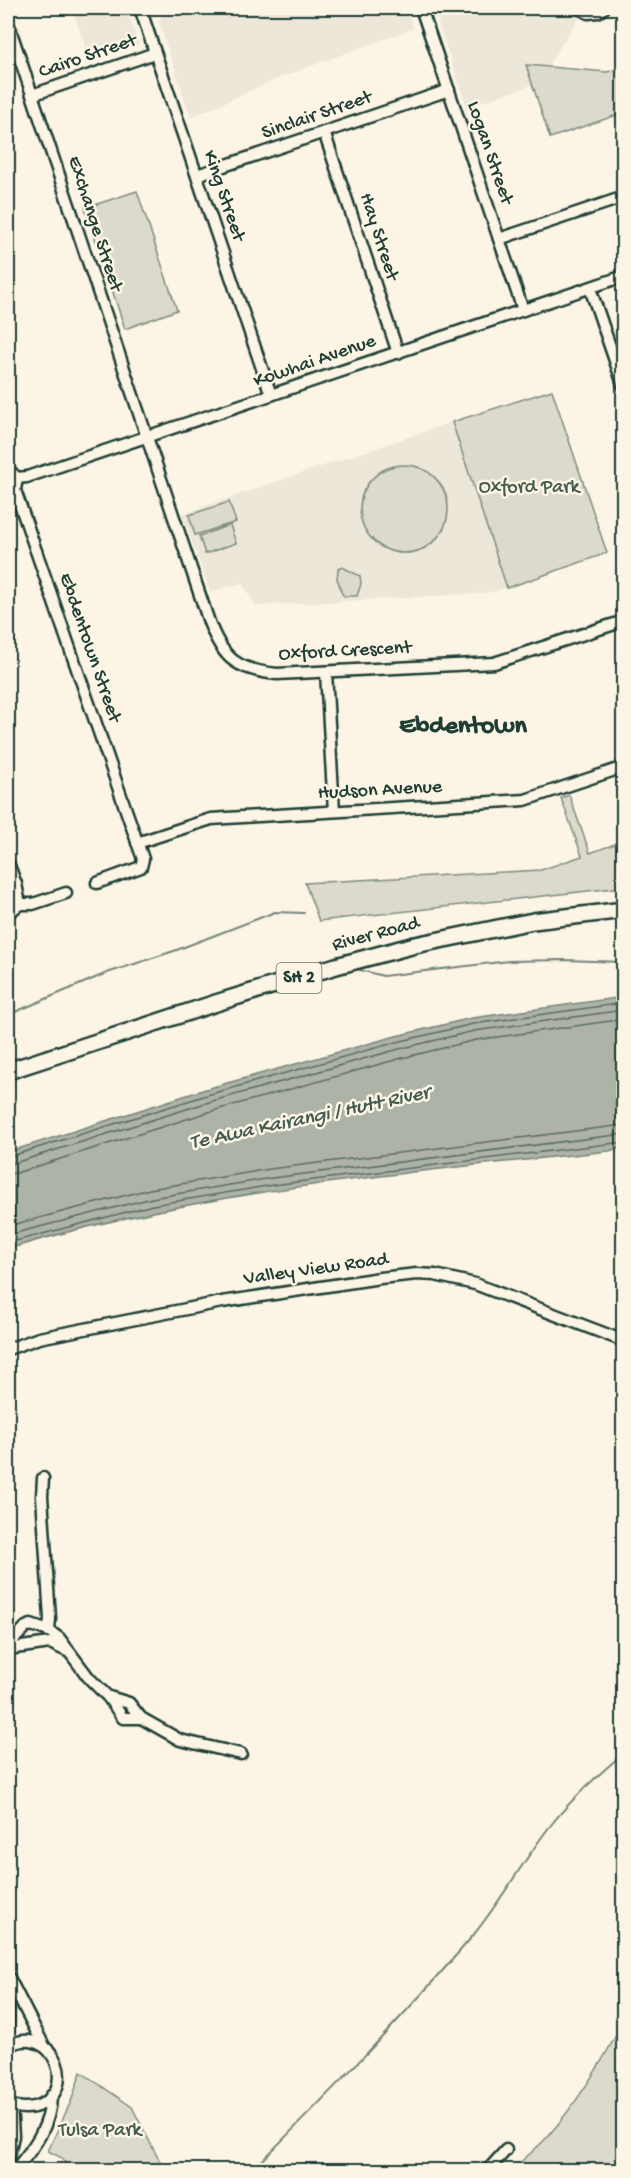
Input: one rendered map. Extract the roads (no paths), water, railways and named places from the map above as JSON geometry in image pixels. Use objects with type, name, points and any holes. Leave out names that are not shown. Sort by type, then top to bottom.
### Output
[{"type":"highway","name":"River Road","points":[[8,1071],[226,1000],[415,945],[533,921],[624,910]]},
{"type":"street","name":"King Street","points":[[142,8],[155,53],[271,395]]},
{"type":"street","name":"Logan Street","points":[[421,8],[523,310]]},
{"type":"street","points":[[579,8],[588,13],[598,12],[604,8]]},
{"type":"street","name":"Exchange Street","points":[[8,23],[147,437]]},
{"type":"street","name":"Cairo Street","points":[[32,95],[155,53]]},
{"type":"street","name":"Sinclair Street","points":[[197,175],[449,90]]},
{"type":"street","name":"Hay Street","points":[[324,132],[398,353]]},
{"type":"street","points":[[499,239],[624,197]]},
{"type":"street","name":"Kowhai Avenue","points":[[17,478],[27,477],[624,276]]},
{"type":"street","points":[[590,288],[624,387]]},
{"type":"street","name":"Oxford Crescent","points":[[147,437],[219,646],[236,662],[260,673],[326,672],[494,663],[624,621]]},
{"type":"street","points":[[8,469],[17,478]]},
{"type":"street","name":"Ebdentown Street","points":[[17,478],[16,496],[137,843]]},
{"type":"street","points":[[326,672],[334,811]]},
{"type":"street","name":"Hudson Avenue","points":[[137,843],[211,819],[525,800],[624,767]]},
{"type":"street","points":[[97,883],[141,867],[143,859],[137,843]]},
{"type":"street","points":[[8,863],[20,904]]},
{"type":"street","points":[[8,913],[20,904],[33,904],[66,893]]},
{"type":"street","name":"Valley View Road","points":[[8,1349],[39,1338],[222,1302],[417,1274],[454,1278],[475,1284],[624,1341]]},
{"type":"street","points":[[43,1478],[49,1631]]},
{"type":"street","points":[[8,1647],[26,1627],[32,1625],[49,1631],[59,1638],[89,1678],[108,1696],[123,1718],[141,1718],[180,1740],[241,1754]]},
{"type":"street","points":[[8,1647],[50,1643],[67,1651]]},
{"type":"street","points":[[8,1976],[44,2046],[55,2058],[58,2065],[59,2082],[46,2101],[33,2107],[18,2108],[9,2104]]},
{"type":"street","points":[[8,2002],[8,2032]]},
{"type":"street","points":[[8,2046],[29,2040],[44,2046]]},
{"type":"street","points":[[15,2170],[43,2131],[51,2110],[51,2096]]},
{"type":"street","points":[[8,2158],[13,2136],[9,2104]]},
{"type":"street","points":[[488,2170],[506,2150]]},
{"type":"water","name":"Te Awa Kairangi / Hutt River","points":[[623,997],[623,1147],[609,1151],[382,1176],[230,1197],[81,1228],[8,1249],[8,1152],[206,1089],[396,1036],[472,1018]]},
{"type":"waterway","points":[[8,1015],[107,973],[174,951],[275,912],[304,913]]},
{"type":"waterway","points":[[360,970],[383,976],[509,961],[624,962]]},
{"type":"waterway","points":[[253,2170],[364,2056],[445,1968],[481,1925],[555,1819],[624,1753]]},
{"type":"district","name":"Ebdentown","points":[[463,727]]},
{"type":"park label","name":"Oxford Park","points":[[529,488]]},
{"type":"park label","name":"Tulsa Park","points":[[100,2131]]}]
